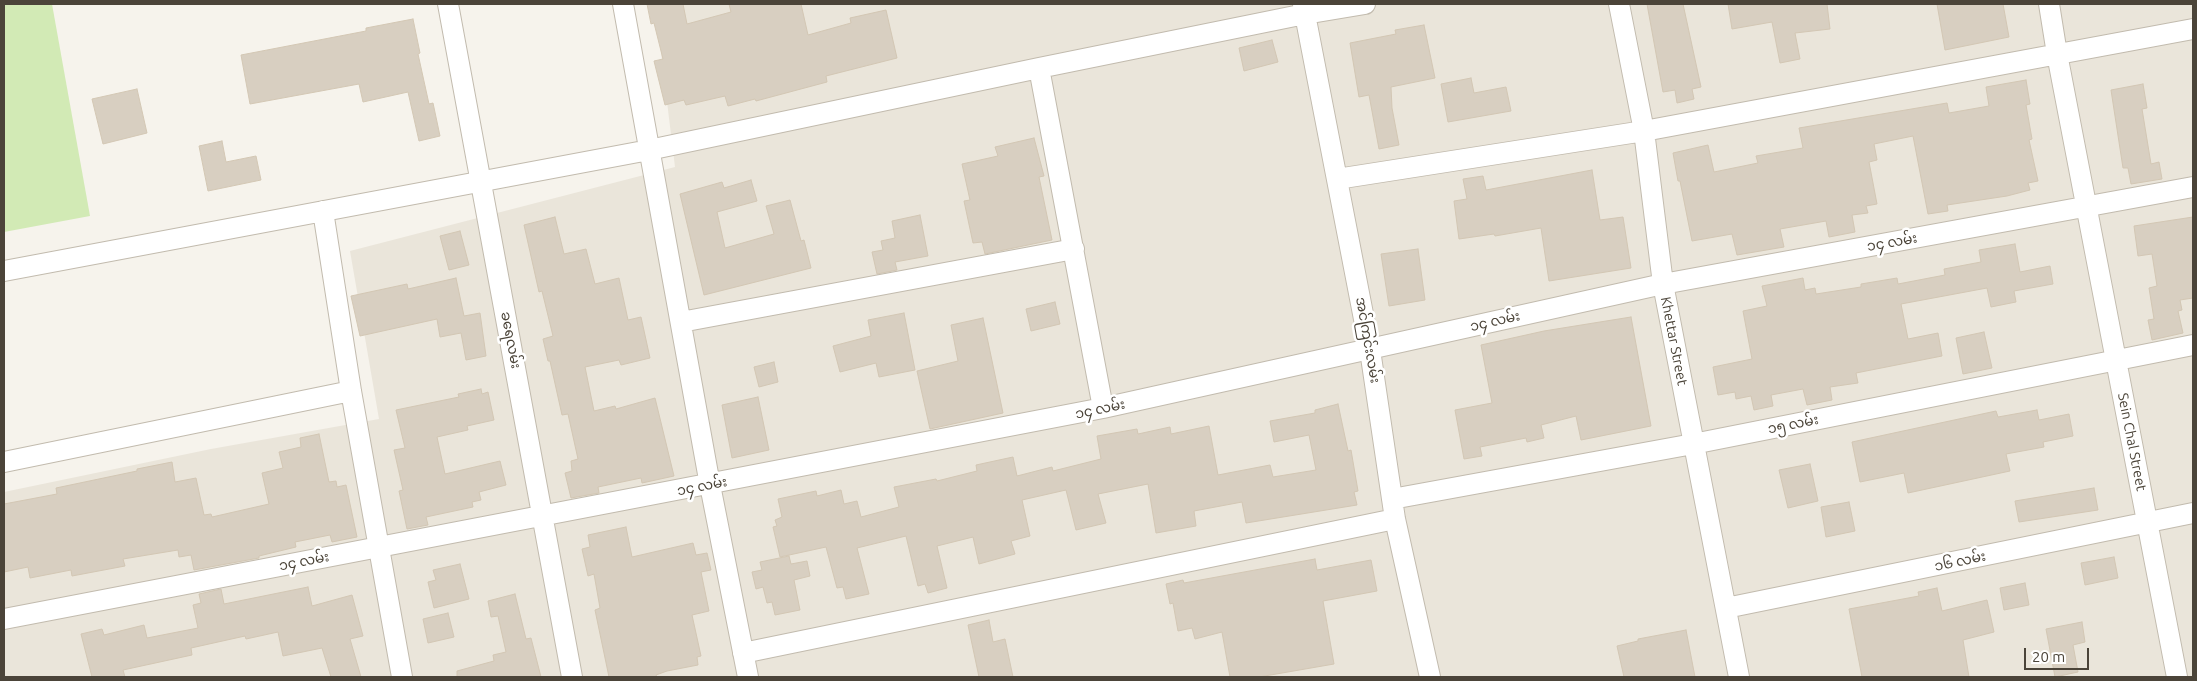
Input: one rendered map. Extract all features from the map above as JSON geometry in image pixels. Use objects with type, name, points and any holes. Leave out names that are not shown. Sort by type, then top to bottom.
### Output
[{"type":"street","name":"ခရေလမ်း","points":[[448,4],[544,515],[572,677]]},
{"type":"street","points":[[623,4],[710,485],[748,677]]},
{"type":"street","points":[[4,271],[649,150],[1039,68],[1304,9],[1365,4]]},
{"type":"street","name":"Khettar Street","points":[[1619,4],[1644,131],[1663,284],[1739,677]]},
{"type":"street","name":"Sein Chal Street","points":[[2049,4],[2177,677]]},
{"type":"street","name":"အင်ကြင်းလမ်း","points":[[1304,9],[1370,350],[1395,519],[1430,677]]},
{"type":"street","points":[[1337,179],[1644,131],[2193,29]]},
{"type":"street","points":[[1039,68],[1103,408]]},
{"type":"street","name":"၁၄ လမ်း","points":[[4,619],[710,485],[1103,408],[1663,284],[2193,187]]},
{"type":"street","points":[[323,212],[351,391],[402,677]]},
{"type":"street","points":[[682,322],[1074,249]]},
{"type":"street","name":"၁၅ လမ်း","points":[[1392,499],[1693,444],[2193,345]]},
{"type":"street","points":[[4,462],[351,391]]},
{"type":"street","name":"၁၆ လမ်း","points":[[1726,608],[2193,513]]},
{"type":"street","points":[[743,652],[1395,519]]},
{"type":"shaded area","points":[[655,4],[2193,4],[2193,677],[4,677],[4,492],[211,449],[379,419],[350,251],[675,167]]},
{"type":"green space","points":[[4,4],[52,4],[90,216],[4,232]]},
{"type":"building","points":[[647,4],[683,4],[687,24],[731,12],[729,4],[801,4],[808,35],[851,23],[850,18],[886,10],[897,58],[826,76],[827,82],[756,101],[755,99],[728,106],[725,96],[686,105],[684,100],[665,105],[654,61],[663,59],[654,23],[651,24]]},
{"type":"building","points":[[1647,4],[1683,4],[1701,87],[1692,89],[1694,99],[1677,103],[1675,90],[1663,92]]},
{"type":"building","points":[[1728,4],[1827,4],[1830,29],[1795,33],[1800,59],[1780,63],[1772,22],[1732,29]]},
{"type":"building","points":[[1937,4],[2003,4],[2009,37],[1945,50]]},
{"type":"building","points":[[413,19],[420,53],[418,54],[429,104],[433,103],[440,136],[419,141],[408,92],[363,102],[359,84],[250,104],[241,55],[366,31],[366,28]]},
{"type":"building","points":[[1424,25],[1435,78],[1391,87],[1392,108],[1399,145],[1379,149],[1369,95],[1359,97],[1350,43],[1396,34],[1395,30]]},
{"type":"building","points":[[1272,40],[1278,62],[1244,71],[1239,48]]},
{"type":"building","points":[[1471,78],[1474,93],[1506,87],[1511,111],[1448,122],[1441,84]]},
{"type":"building","points":[[2026,80],[2030,104],[2026,105],[2032,139],[2029,140],[2038,181],[2028,183],[2030,190],[2007,196],[1947,205],[1948,211],[1928,214],[1913,136],[1874,144],[1877,160],[1869,162],[1877,204],[1866,206],[1868,213],[1852,215],[1855,232],[1829,237],[1826,221],[1780,229],[1784,247],[1737,255],[1732,234],[1692,241],[1673,153],[1708,145],[1714,172],[1758,163],[1756,156],[1803,148],[1799,128],[1947,103],[1949,113],[1989,106],[1986,87]]},
{"type":"building","points":[[2143,84],[2147,108],[2142,109],[2151,164],[2159,162],[2162,179],[2131,184],[2128,168],[2123,168],[2111,90]]},
{"type":"building","points":[[137,89],[147,133],[103,144],[92,99]]},
{"type":"building","points":[[1034,138],[1044,176],[1039,177],[1052,240],[985,254],[982,242],[973,243],[964,201],[970,200],[962,164],[998,156],[995,147]]},
{"type":"building","points":[[222,141],[226,162],[256,156],[261,180],[208,191],[199,146]]},
{"type":"building","points":[[1592,170],[1600,220],[1623,217],[1631,268],[1549,281],[1541,228],[1495,236],[1494,234],[1459,239],[1454,201],[1467,199],[1463,179],[1483,176],[1486,190]]},
{"type":"building","points":[[751,180],[757,201],[717,212],[725,248],[774,234],[766,206],[790,200],[801,241],[804,240],[811,268],[704,295],[680,194],[722,182],[724,188]]},
{"type":"building","points":[[920,215],[928,256],[895,262],[897,270],[877,274],[872,252],[883,250],[881,241],[895,238],[892,221]]},
{"type":"building","points":[[555,217],[564,254],[586,249],[595,284],[619,278],[628,320],[641,317],[650,358],[621,365],[619,360],[585,367],[594,411],[615,406],[616,409],[655,398],[674,476],[642,483],[641,478],[598,487],[599,493],[571,498],[565,473],[572,471],[571,461],[578,459],[568,414],[562,415],[550,361],[548,361],[543,339],[553,336],[542,291],[539,292],[524,225]]},
{"type":"building","points":[[2193,217],[2193,298],[2180,300],[2182,310],[2178,311],[2183,333],[2152,340],[2148,320],[2154,319],[2149,288],[2157,286],[2152,254],[2138,256],[2134,226]]},
{"type":"building","points":[[460,231],[469,265],[449,270],[440,236]]},
{"type":"building","points":[[2015,244],[2020,272],[2050,266],[2053,284],[2014,291],[2016,302],[1991,307],[1987,288],[1901,304],[1908,339],[1938,333],[1942,356],[1856,373],[1858,383],[1830,387],[1832,400],[1807,405],[1803,389],[1771,395],[1773,406],[1754,410],[1751,396],[1736,399],[1735,392],[1718,395],[1713,367],[1752,359],[1743,311],[1767,306],[1762,286],[1803,278],[1805,290],[1815,288],[1816,294],[1861,287],[1861,284],[1897,278],[1898,284],[1945,275],[1944,269],[1981,262],[1979,250]]},
{"type":"building","points":[[1418,249],[1425,300],[1389,306],[1381,254]]},
{"type":"building","points":[[456,278],[464,316],[480,313],[486,356],[466,360],[461,333],[440,337],[437,319],[360,336],[351,296],[407,284],[408,289]]},
{"type":"building","points":[[1055,302],[1060,324],[1031,331],[1026,309]]},
{"type":"building","points":[[904,313],[915,370],[879,377],[876,363],[840,372],[833,346],[871,336],[868,320]]},
{"type":"building","points":[[1631,317],[1651,426],[1581,440],[1576,416],[1541,425],[1544,438],[1527,442],[1526,438],[1480,447],[1482,456],[1464,459],[1455,410],[1492,403],[1481,345],[1544,331]]},
{"type":"building","points":[[983,318],[1003,413],[930,429],[917,371],[958,361],[951,325]]},
{"type":"building","points":[[1984,332],[1992,368],[1963,374],[1956,338]]},
{"type":"building","points":[[774,362],[778,382],[759,387],[754,367]]},
{"type":"building","points":[[481,389],[482,394],[488,392],[494,420],[467,426],[468,430],[437,437],[445,474],[500,461],[506,485],[479,492],[481,500],[472,502],[473,507],[426,517],[428,525],[407,529],[399,491],[403,490],[394,450],[405,448],[396,410],[459,397],[458,394]]},
{"type":"building","points":[[758,397],[769,450],[732,458],[722,405]]},
{"type":"building","points":[[1338,404],[1348,451],[1351,450],[1358,491],[1354,492],[1357,505],[1246,523],[1242,502],[1194,511],[1196,526],[1156,533],[1148,484],[1098,494],[1106,523],[1076,530],[1066,490],[1022,500],[1030,536],[1011,541],[1015,554],[979,564],[973,537],[937,546],[947,588],[928,593],[925,584],[918,586],[906,536],[857,548],[869,594],[846,599],[843,587],[837,588],[826,547],[780,557],[773,527],[777,526],[775,520],[782,517],[778,499],[816,491],[817,496],[841,490],[844,504],[857,501],[861,517],[899,507],[894,487],[936,479],[937,481],[977,471],[976,465],[1013,457],[1017,476],[1052,467],[1053,471],[1101,459],[1097,436],[1137,429],[1138,434],[1170,427],[1171,434],[1209,426],[1218,475],[1270,465],[1273,477],[1316,470],[1309,435],[1274,442],[1270,421],[1315,413],[1315,410]]},
{"type":"building","points":[[2037,410],[2039,420],[2069,414],[2073,436],[2043,442],[2044,447],[2006,454],[2010,471],[1908,493],[1904,473],[1860,482],[1852,442],[1996,411],[1998,417]]},
{"type":"building","points":[[319,434],[329,482],[336,481],[337,487],[346,485],[357,537],[332,542],[330,535],[295,542],[296,547],[259,556],[259,558],[194,570],[191,555],[179,557],[178,550],[123,559],[125,566],[72,576],[71,570],[30,578],[28,567],[4,572],[4,504],[57,494],[56,488],[172,462],[175,482],[196,478],[204,515],[211,514],[212,517],[269,504],[262,473],[283,468],[279,452],[301,447],[300,438]]},
{"type":"building","points":[[1810,464],[1818,501],[1788,508],[1779,470]]},
{"type":"building","points":[[2094,488],[2098,510],[2019,522],[2015,501]]},
{"type":"building","points":[[1849,502],[1855,531],[1826,537],[1821,507]]},
{"type":"building","points":[[626,527],[632,557],[693,543],[696,555],[707,553],[711,570],[701,572],[709,611],[692,615],[701,656],[697,657],[698,665],[667,671],[656,675],[657,677],[609,677],[595,610],[600,608],[594,574],[588,576],[582,549],[590,547],[588,535]]},
{"type":"building","points":[[789,556],[791,564],[807,561],[810,576],[794,580],[800,610],[775,615],[772,602],[767,603],[763,587],[756,589],[752,572],[762,570],[760,562]]},
{"type":"building","points":[[2114,557],[2118,578],[2085,585],[2081,563]]},
{"type":"building","points":[[1315,559],[1317,570],[1371,560],[1377,591],[1323,601],[1334,664],[1259,677],[1230,677],[1222,632],[1195,639],[1192,628],[1178,631],[1173,603],[1170,604],[1166,584],[1183,580],[1184,583]]},
{"type":"building","points":[[460,564],[469,599],[434,608],[428,582],[436,580],[433,570]]},
{"type":"building","points":[[2025,583],[2029,605],[2004,610],[2000,588]]},
{"type":"building","points":[[308,587],[312,606],[352,595],[363,636],[350,639],[361,677],[331,677],[322,648],[283,656],[278,632],[246,639],[245,636],[191,648],[192,655],[123,670],[125,677],[92,677],[81,634],[102,629],[104,635],[144,625],[147,638],[198,628],[193,605],[201,603],[199,594],[221,589],[224,604]]},
{"type":"building","points":[[1937,588],[1942,611],[1987,600],[1994,632],[1963,640],[1969,677],[1862,677],[1849,609],[1919,596],[1918,592]]},
{"type":"building","points":[[515,594],[526,639],[531,638],[541,677],[457,677],[457,671],[494,661],[493,655],[506,652],[498,616],[491,617],[488,601]]},
{"type":"building","points":[[448,613],[454,637],[428,643],[423,619]]},
{"type":"building","points":[[989,620],[993,642],[1005,639],[1013,677],[979,677],[968,625]]},
{"type":"building","points":[[2082,622],[2085,642],[2073,645],[2078,672],[2055,677],[2046,629]]},
{"type":"building","points":[[1686,630],[1695,677],[1624,677],[1617,646],[1638,641],[1638,639]]}]
